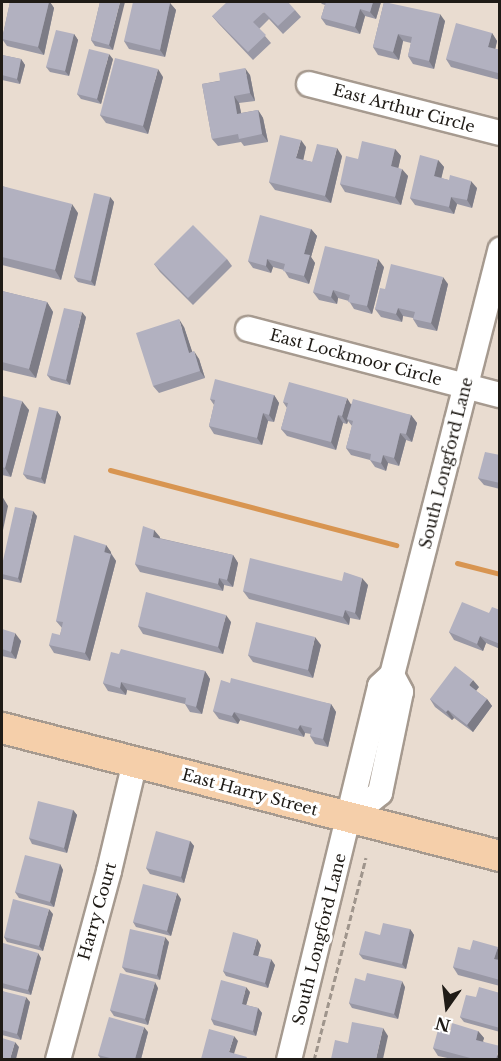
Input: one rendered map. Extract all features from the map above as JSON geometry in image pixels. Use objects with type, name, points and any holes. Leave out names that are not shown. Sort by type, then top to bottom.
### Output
[{"type":"main road","name":"East Harry Street","points":[[2,728],[500,856]]},
{"type":"street","name":"East Arthur Circle","points":[[309,84],[500,133]]},
{"type":"street","name":"South Longford Lane","points":[[289,1059],[380,686],[392,675],[500,250]]},
{"type":"street","name":"East Lockmoor Circle","points":[[248,328],[500,395]]},
{"type":"street","name":"Harry Court","points":[[58,1059],[109,871],[135,762]]},
{"type":"path","points":[[314,1059],[366,858]]},
{"type":"building","points":[[10,2],[49,2],[38,47],[2,39]]},
{"type":"building","points":[[100,2],[120,2],[109,45],[91,40]]},
{"type":"building","points":[[133,2],[170,3],[160,50],[124,41]]},
{"type":"building","points":[[227,2],[288,2],[295,10],[278,26],[264,12],[253,22],[266,35],[248,52],[212,16]]},
{"type":"building","points":[[326,2],[373,2],[370,12],[360,9],[355,27],[321,18]]},
{"type":"building","points":[[384,2],[440,14],[429,61],[408,56],[412,37],[398,34],[393,52],[373,47]]},
{"type":"building","points":[[456,23],[492,33],[488,47],[500,50],[498,73],[446,59]]},
{"type":"building","points":[[56,30],[74,34],[65,71],[46,67]]},
{"type":"building","points":[[89,49],[109,54],[97,99],[77,94]]},
{"type":"building","points":[[2,55],[21,59],[17,79],[2,75]]},
{"type":"building","points":[[115,58],[158,69],[143,126],[100,115]]},
{"type":"building","points":[[245,68],[250,93],[234,96],[237,114],[258,110],[262,134],[239,139],[238,134],[212,139],[202,84],[220,81],[219,73]]},
{"type":"building","points":[[280,135],[301,140],[296,158],[312,162],[317,144],[337,148],[325,196],[269,182]]},
{"type":"building","points":[[362,141],[395,149],[391,166],[402,169],[395,197],[340,184],[346,156],[358,159]]},
{"type":"building","points":[[420,155],[438,160],[434,176],[449,180],[450,175],[471,181],[467,200],[451,197],[449,207],[410,198]]},
{"type":"building","points":[[2,186],[72,204],[55,270],[2,257]]},
{"type":"building","points":[[94,193],[110,197],[91,281],[74,277]]},
{"type":"building","points":[[260,215],[311,229],[304,254],[310,255],[304,276],[283,271],[285,264],[267,259],[266,266],[248,261]]},
{"type":"building","points":[[193,225],[227,259],[188,298],[154,264]]},
{"type":"building","points":[[325,246],[378,259],[367,306],[348,302],[350,295],[333,290],[331,297],[313,292]]},
{"type":"building","points":[[391,264],[443,277],[431,323],[413,319],[415,312],[398,308],[396,314],[375,309],[380,288],[385,289]]},
{"type":"building","points":[[2,291],[47,302],[29,369],[2,362]]},
{"type":"building","points":[[64,308],[82,312],[66,380],[47,375]]},
{"type":"building","points":[[179,319],[189,353],[194,351],[200,371],[153,386],[136,333]]},
{"type":"building","points":[[215,379],[274,395],[269,415],[263,413],[257,438],[209,426],[215,400],[210,399]]},
{"type":"building","points":[[289,382],[347,398],[342,416],[338,415],[331,442],[281,429],[288,403],[283,402]]},
{"type":"building","points":[[2,396],[22,401],[5,468],[2,467]]},
{"type":"building","points":[[353,399],[411,415],[406,434],[400,433],[394,458],[383,455],[381,463],[370,460],[371,454],[346,448],[353,421],[347,419]]},
{"type":"building","points":[[39,407],[57,411],[41,478],[23,474]]},
{"type":"building","points":[[485,452],[500,455],[500,483],[478,478]]},
{"type":"building","points":[[15,507],[33,511],[18,578],[2,574]]},
{"type":"building","points":[[143,526],[154,530],[153,537],[233,555],[227,580],[219,578],[218,584],[135,564]]},
{"type":"building","points":[[74,535],[106,545],[104,552],[111,554],[85,653],[49,645],[52,633],[60,635],[63,622],[56,621]]},
{"type":"building","points":[[250,558],[342,581],[344,572],[362,578],[355,613],[345,610],[343,617],[243,591]]},
{"type":"building","points":[[146,592],[226,615],[218,647],[138,626]]},
{"type":"building","points":[[462,602],[489,613],[492,607],[500,610],[500,644],[480,636],[477,644],[449,632]]},
{"type":"building","points":[[256,622],[315,637],[308,670],[248,655]]},
{"type":"building","points":[[2,629],[15,633],[11,652],[2,649]]},
{"type":"building","points":[[121,649],[205,671],[196,707],[185,704],[186,698],[121,682],[120,688],[103,683],[111,652],[119,654]]},
{"type":"building","points":[[455,666],[473,680],[469,685],[487,699],[467,725],[430,699]]},
{"type":"building","points":[[231,678],[331,704],[323,739],[310,736],[312,728],[300,725],[298,729],[234,712],[232,716],[213,711],[221,680],[230,683]]},
{"type":"building","points":[[38,801],[73,810],[64,848],[29,838]]},
{"type":"building","points":[[156,831],[190,841],[181,877],[146,868]]},
{"type":"building","points":[[25,855],[60,864],[50,902],[15,892]]},
{"type":"building","points":[[143,884],[177,893],[167,931],[133,922]]},
{"type":"building","points":[[13,899],[49,909],[39,946],[4,937]]},
{"type":"building","points":[[383,923],[410,929],[402,964],[359,954],[365,931],[380,935]]},
{"type":"building","points":[[130,929],[165,937],[157,975],[122,967]]},
{"type":"building","points":[[233,932],[257,939],[253,955],[271,959],[265,983],[223,971]]},
{"type":"building","points":[[473,940],[498,947],[494,959],[500,960],[500,980],[453,967],[458,947],[470,950]]},
{"type":"building","points":[[3,943],[38,953],[28,990],[2,983]]},
{"type":"building","points":[[120,973],[155,982],[145,1019],[110,1010]]},
{"type":"building","points":[[367,973],[402,981],[394,1014],[349,1003],[355,978],[365,981]]},
{"type":"building","points":[[221,980],[246,987],[242,1004],[258,1008],[253,1031],[211,1019]]},
{"type":"building","points":[[479,987],[500,993],[498,1005],[500,1006],[500,1028],[460,1017],[466,995],[476,997]]},
{"type":"building","points":[[2,991],[26,997],[17,1034],[2,1030]]},
{"type":"building","points":[[109,1017],[144,1027],[135,1059],[114,1059],[98,1055]]},
{"type":"building","points":[[352,1022],[383,1028],[376,1059],[331,1059],[335,1040],[348,1043]]},
{"type":"building","points":[[452,1023],[478,1031],[476,1040],[500,1046],[496,1059],[474,1059],[433,1048],[438,1030],[450,1033]]},
{"type":"building","points":[[209,1029],[234,1036],[229,1052],[247,1057],[246,1059],[201,1059]]},
{"type":"building","points":[[2,1038],[15,1042],[10,1059],[2,1059]]},
{"type":"waterway","points":[[110,470],[396,545]]},
{"type":"waterway","points":[[457,563],[500,574]]}]
